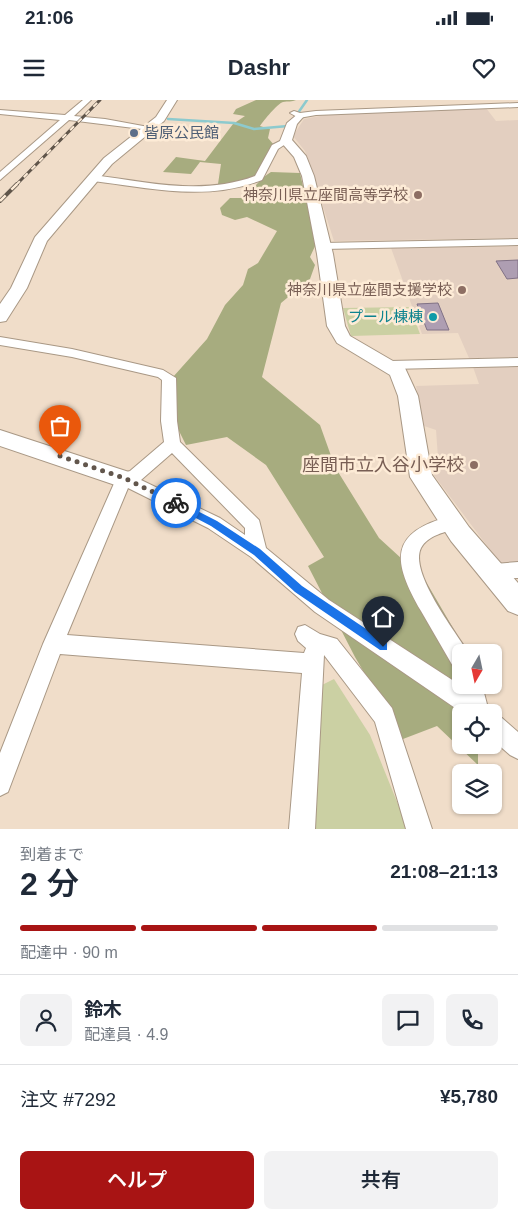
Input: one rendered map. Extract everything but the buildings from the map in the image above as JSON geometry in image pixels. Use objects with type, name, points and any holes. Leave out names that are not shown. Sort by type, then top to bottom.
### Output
[{"type":"street","points":[[0,177],[86,100]]},
{"type":"street","points":[[0,317],[5,303],[40,240],[108,161],[163,116],[172,100]]},
{"type":"street","points":[[386,110],[389,100]]},
{"type":"street","points":[[93,178],[188,190],[235,188],[259,178],[276,147],[286,141],[297,115],[316,112],[386,110],[489,103],[518,105]]},
{"type":"street","points":[[0,112],[150,128]]},
{"type":"street","points":[[286,141],[303,161],[323,246],[336,326],[348,343],[390,365],[398,372],[406,388],[418,470],[452,523],[518,603]]},
{"type":"street","points":[[323,246],[518,242]]},
{"type":"street","points":[[0,341],[72,353],[163,374],[169,378],[169,420],[172,444],[253,525],[257,552]]},
{"type":"street","points":[[390,365],[518,362]]},
{"type":"street","points":[[0,438],[124,478],[214,523],[257,552],[322,606],[468,704]]},
{"type":"street","points":[[124,478],[136,476],[172,444]]},
{"type":"street","points":[[0,784],[53,644],[124,478]]},
{"type":"street","points":[[452,523],[427,530],[421,534],[412,546],[409,568],[414,581],[452,645]]},
{"type":"street","points":[[490,571],[518,570]]},
{"type":"street","points":[[53,644],[330,646],[384,716],[419,829]]},
{"type":"street","points":[[302,829],[311,647]]},
{"type":"street","points":[[502,733],[518,747]]},
{"type":"shaded area","name":"神奈川県立座間高等学校","points":[[486,108],[496,121],[518,120],[518,238],[334,241],[305,151],[293,136],[304,119],[331,114]]},
{"type":"shaded area","name":"神奈川県立座間支援学校","points":[[518,246],[518,357],[469,358],[458,333],[422,334],[391,248]]},
{"type":"shaded area","name":"座間市立入谷小学校","points":[[473,367],[518,367],[518,563],[500,563],[430,470],[429,460],[438,458],[436,430],[424,426],[416,386],[479,384]]},
{"type":"green space","points":[[256,100],[296,100],[280,103],[260,126],[270,129],[268,138],[274,145],[261,176],[234,186],[218,184],[221,164],[200,162],[191,174],[163,172],[176,157],[205,161],[233,124],[245,116],[233,114],[236,109]]},
{"type":"green space","points":[[271,172],[300,173],[316,244],[310,257],[315,265],[310,279],[281,303],[262,377],[320,425],[335,467],[379,538],[425,580],[462,644],[452,644],[452,694],[477,694],[478,704],[452,704],[452,740],[437,726],[403,739],[355,657],[308,566],[324,557],[266,465],[227,437],[186,445],[170,413],[173,377],[207,339],[225,305],[243,285],[248,269],[258,263],[277,231],[247,217],[235,220],[222,215],[220,208],[230,198],[244,198]]},
{"type":"green space","points":[[410,307],[420,334],[351,336],[343,308]]},
{"type":"green space","points":[[334,679],[370,735],[408,829],[313,829],[320,686]]},
{"type":"green space","points":[[466,754],[478,754],[477,764]]},
{"type":"waterway","points":[[298,113],[307,100]]},
{"type":"waterway","points":[[168,119],[234,123],[254,129],[288,126]]},
{"type":"railway","points":[[16,185],[100,100]]},
{"type":"railway","points":[[0,201],[16,185]]},
{"type":"way so far","points":[[60,456],[124,478],[176,503]]},
{"type":"place","name":"皆原公民館","points":[[134,133]]},
{"type":"place","name":"神奈川県立座間高等学校","points":[[418,195]]},
{"type":"place","name":"神奈川県立座間支援学校","points":[[462,290]]},
{"type":"place","name":"プール棟棟","points":[[433,317]]},
{"type":"place","name":"座間市立入谷小学校","points":[[474,465]]},
{"type":"route","points":[[176,503],[214,523],[257,552],[279,569],[299,589],[383,647]]}]
